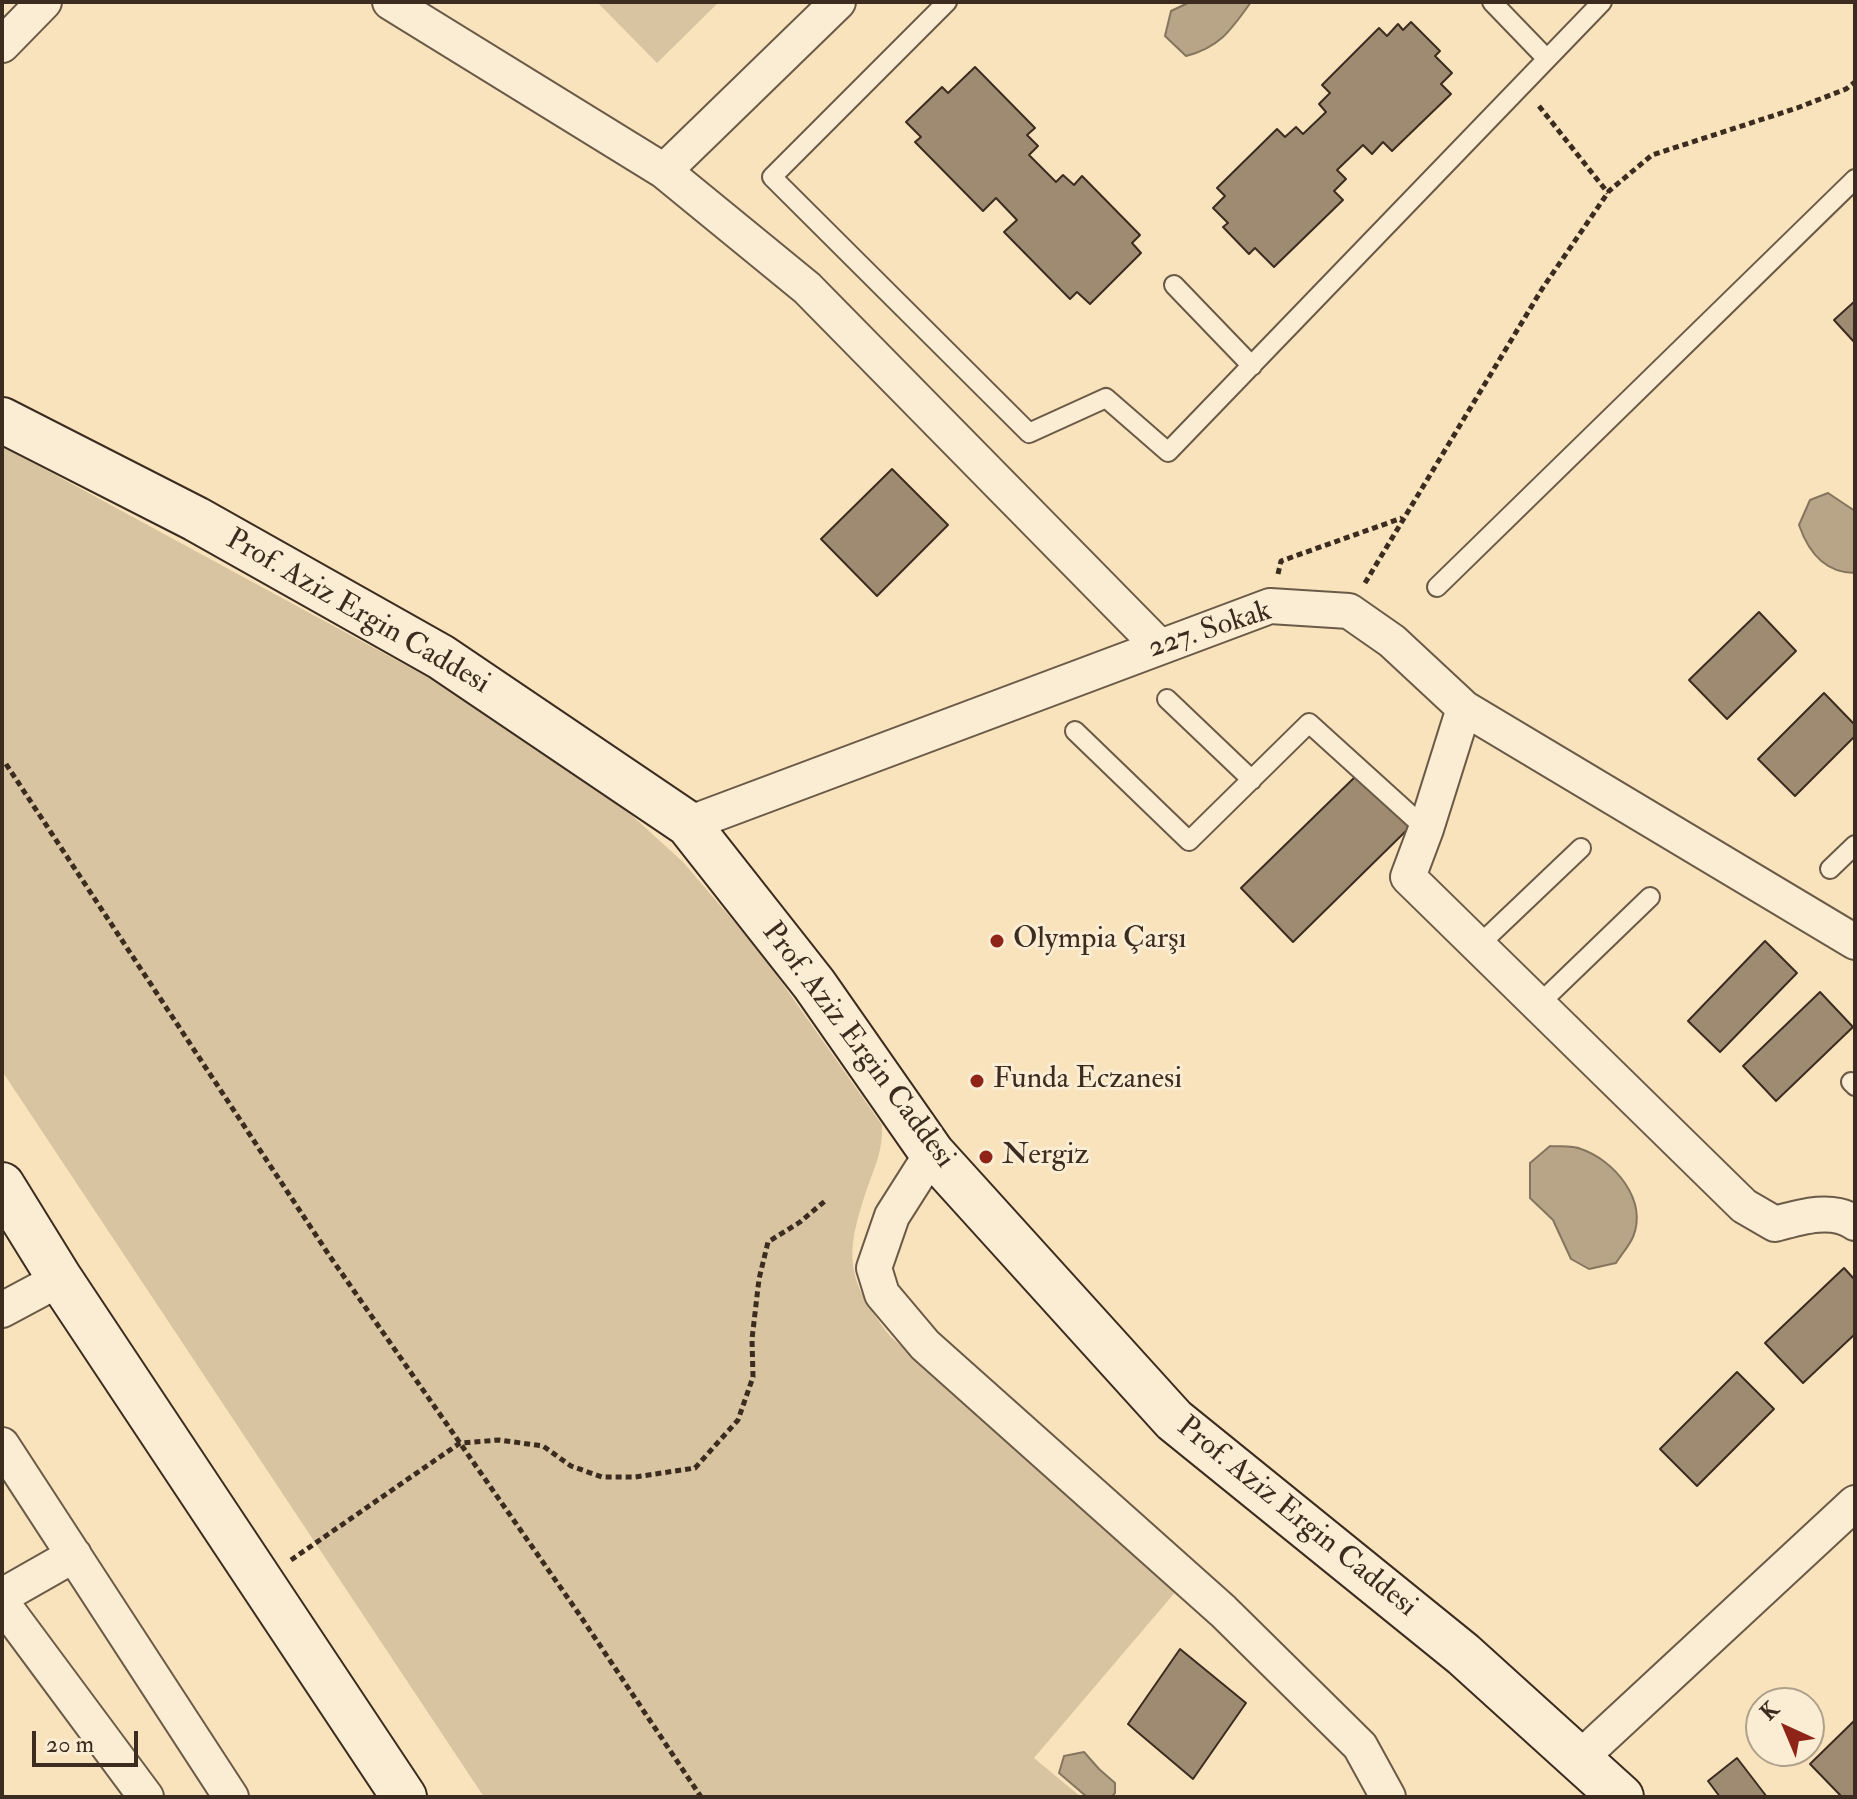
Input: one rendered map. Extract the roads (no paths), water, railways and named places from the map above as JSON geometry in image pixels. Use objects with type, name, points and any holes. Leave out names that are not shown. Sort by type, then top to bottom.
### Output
[{"type":"street","points":[[2,45],[44,2]]},
{"type":"street","points":[[390,2],[664,171],[807,288],[1160,647]]},
{"type":"street","points":[[664,171],[838,2]]},
{"type":"street","name":"Prof. Aziz Ergin Caddesi","points":[[2,420],[196,519],[441,657],[688,824],[814,984],[932,1153],[1174,1420],[1463,1654],[1621,1797]]},
{"type":"street","name":"227. Sokak","points":[[688,824],[1270,606],[1349,611],[1392,641],[1464,708]]},
{"type":"street","points":[[1855,942],[1464,708],[1408,877],[1744,1206],[1775,1224],[1799,1217],[1843,1214],[1855,1223]]},
{"type":"street","points":[[932,1153],[892,1216],[874,1268],[882,1294],[925,1345],[1223,1611],[1360,1746],[1388,1797]]},
{"type":"street","points":[[2,1185],[60,1279],[404,1797]]},
{"type":"street","points":[[2,1310],[60,1279]]},
{"type":"street","points":[[2,1445],[231,1797]]},
{"type":"street","points":[[1579,1759],[1855,1503]]},
{"type":"street","points":[[2,1596],[74,1555]]},
{"type":"street","points":[[2,1603],[146,1797]]},
{"type":"lane","points":[[947,2],[772,177],[1029,433],[1106,398],[1168,452],[1602,2]]},
{"type":"lane","points":[[1492,2],[1547,59]]},
{"type":"lane","points":[[1437,587],[1855,179]]},
{"type":"lane","points":[[1174,285],[1252,366]]},
{"type":"lane","points":[[1167,699],[1252,780]]},
{"type":"lane","points":[[1075,731],[1189,841],[1309,723],[1426,829]]},
{"type":"lane","points":[[1830,869],[1855,845]]},
{"type":"lane","points":[[1478,946],[1581,848]]},
{"type":"lane","points":[[1538,1005],[1650,897]]},
{"type":"place","name":"Olympia Çarşı","points":[[997,941]]},
{"type":"place","name":"Funda Eczanesi","points":[[977,1081]]},
{"type":"place","name":"Nergiz","points":[[986,1157]]}]
